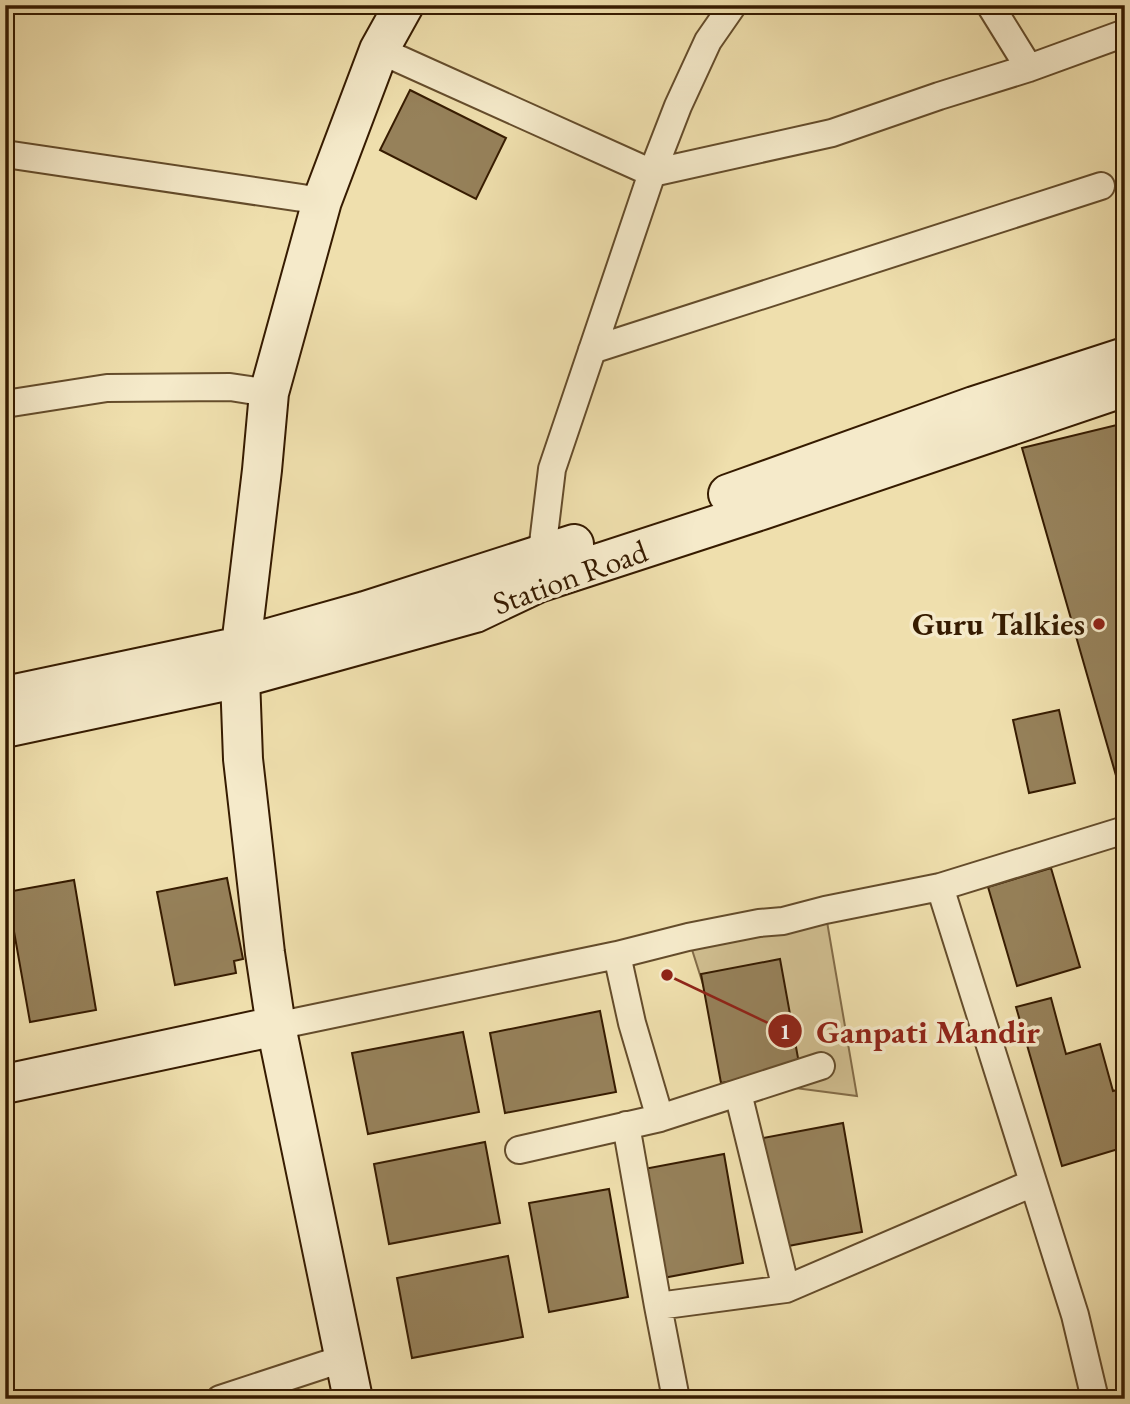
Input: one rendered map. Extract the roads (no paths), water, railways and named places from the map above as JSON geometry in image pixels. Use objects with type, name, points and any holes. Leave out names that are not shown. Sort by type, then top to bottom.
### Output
[{"type":"main road","points":[[353,1399],[276,1026],[243,760],[241,662],[269,393],[322,201],[379,50],[404,5]]},
{"type":"main road","name":"Station Road","points":[[540,569],[667,516],[975,406],[1125,357]]},
{"type":"main road","name":"Station Road","points":[[5,728],[241,662],[365,611],[540,569],[762,510],[1125,387]]},
{"type":"main road","name":"Station Road","points":[[5,695],[241,662]]},
{"type":"main road","points":[[5,1084],[276,1026]]},
{"type":"street","points":[[540,569],[552,469],[652,173],[703,52],[733,5]]},
{"type":"street","points":[[990,5],[1029,68]]},
{"type":"street","points":[[379,50],[652,173],[832,133],[1029,68],[1125,33]]},
{"type":"street","points":[[5,154],[322,201]]},
{"type":"street","points":[[592,350],[1101,187]]},
{"type":"street","points":[[5,404],[107,387],[230,387],[269,393]]},
{"type":"street","points":[[276,1026],[617,955],[688,937],[783,921],[940,887],[1125,830]]},
{"type":"street","points":[[940,887],[1075,1315],[1095,1399]]},
{"type":"street","points":[[617,955],[632,1023],[660,1118]]},
{"type":"street","points":[[519,1150],[660,1118],[821,1066]]},
{"type":"street","points":[[738,1093],[786,1289]]},
{"type":"street","points":[[626,1125],[676,1399]]},
{"type":"street","points":[[658,1306],[786,1289],[1033,1183]]},
{"type":"street","points":[[220,1399],[345,1358]]},
{"type":"place","name":"Guru Talkies","points":[[1099,624]]},
{"type":"place","name":"Ganpati Mandir","points":[[667,975]]}]
